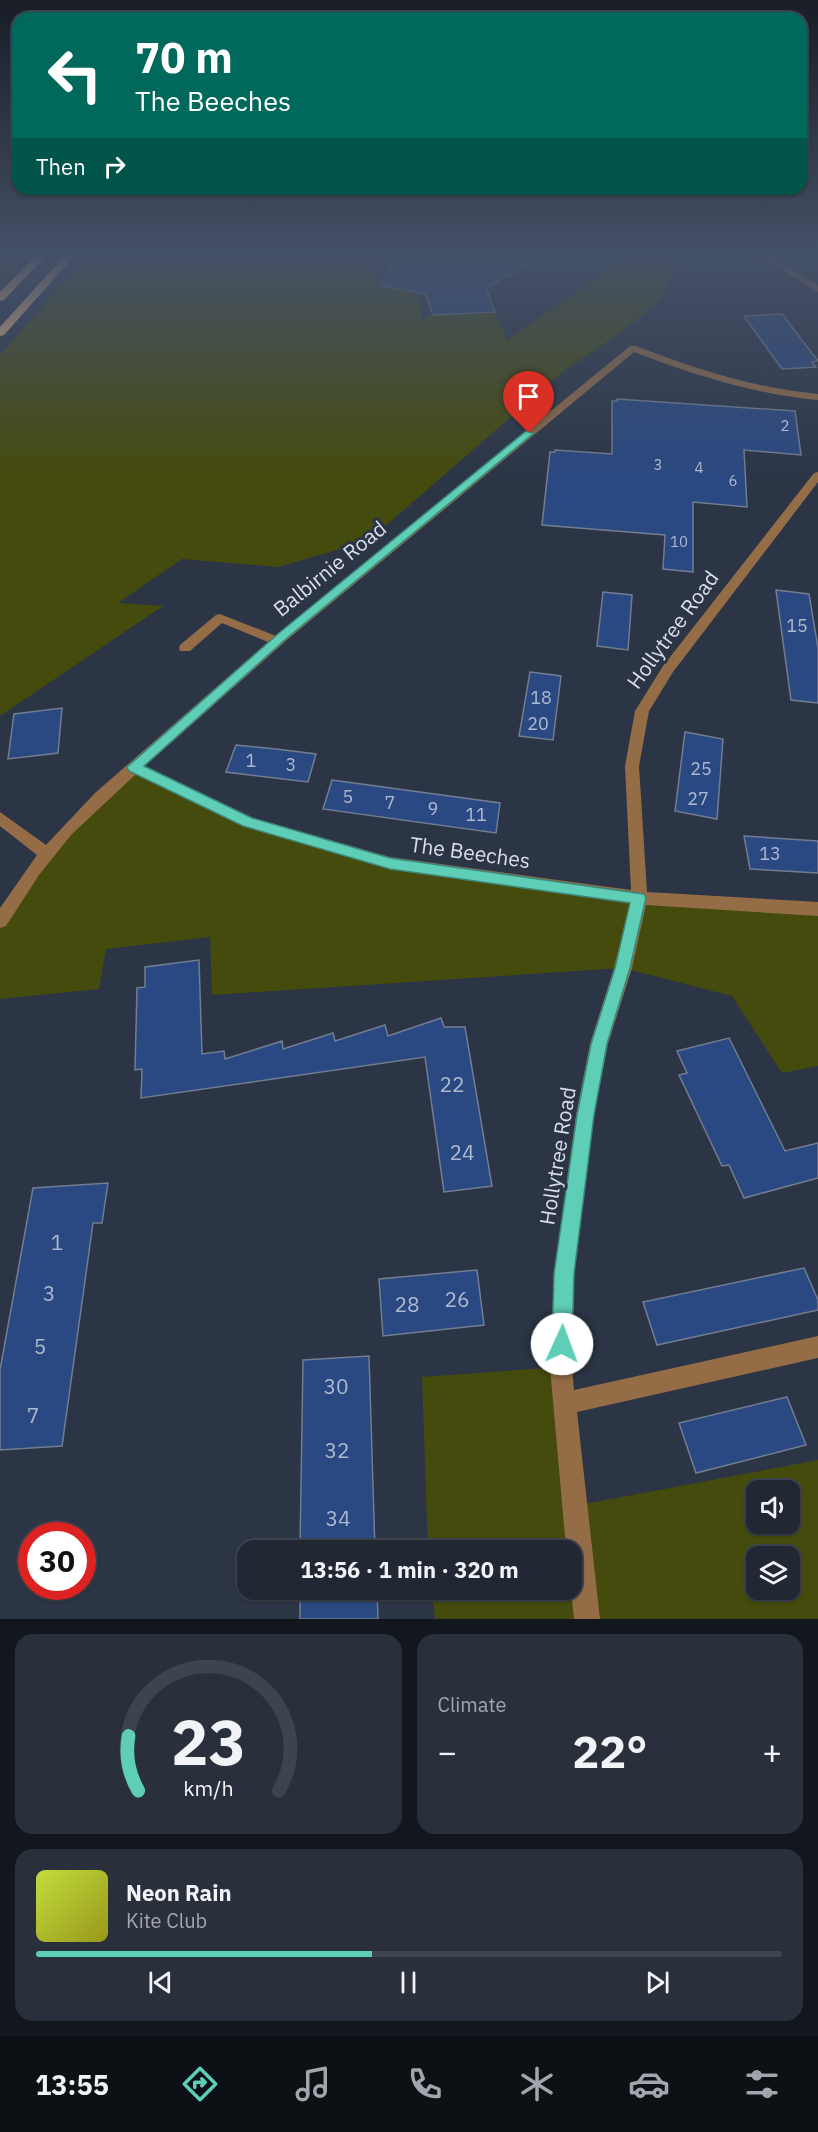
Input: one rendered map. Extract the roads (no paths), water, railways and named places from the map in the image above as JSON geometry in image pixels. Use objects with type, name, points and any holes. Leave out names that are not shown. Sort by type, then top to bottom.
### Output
[{"type":"street","name":"Balbirnie Road","points":[[0,921],[46,854],[100,797],[277,641],[633,348],[727,380],[817,400]]},
{"type":"street","name":"Hollytree Road","points":[[587,1619],[561,1367],[564,1274],[585,1115],[599,1044],[623,968],[639,898],[632,766],[642,711],[668,669],[818,475]]},
{"type":"street","points":[[185,648],[220,618],[277,641]]},
{"type":"street","name":"The Beeches","points":[[134,767],[248,822],[390,863],[639,898],[818,909]]},
{"type":"street","points":[[0,818],[46,854]]},
{"type":"street","points":[[565,1403],[818,1347]]}]
